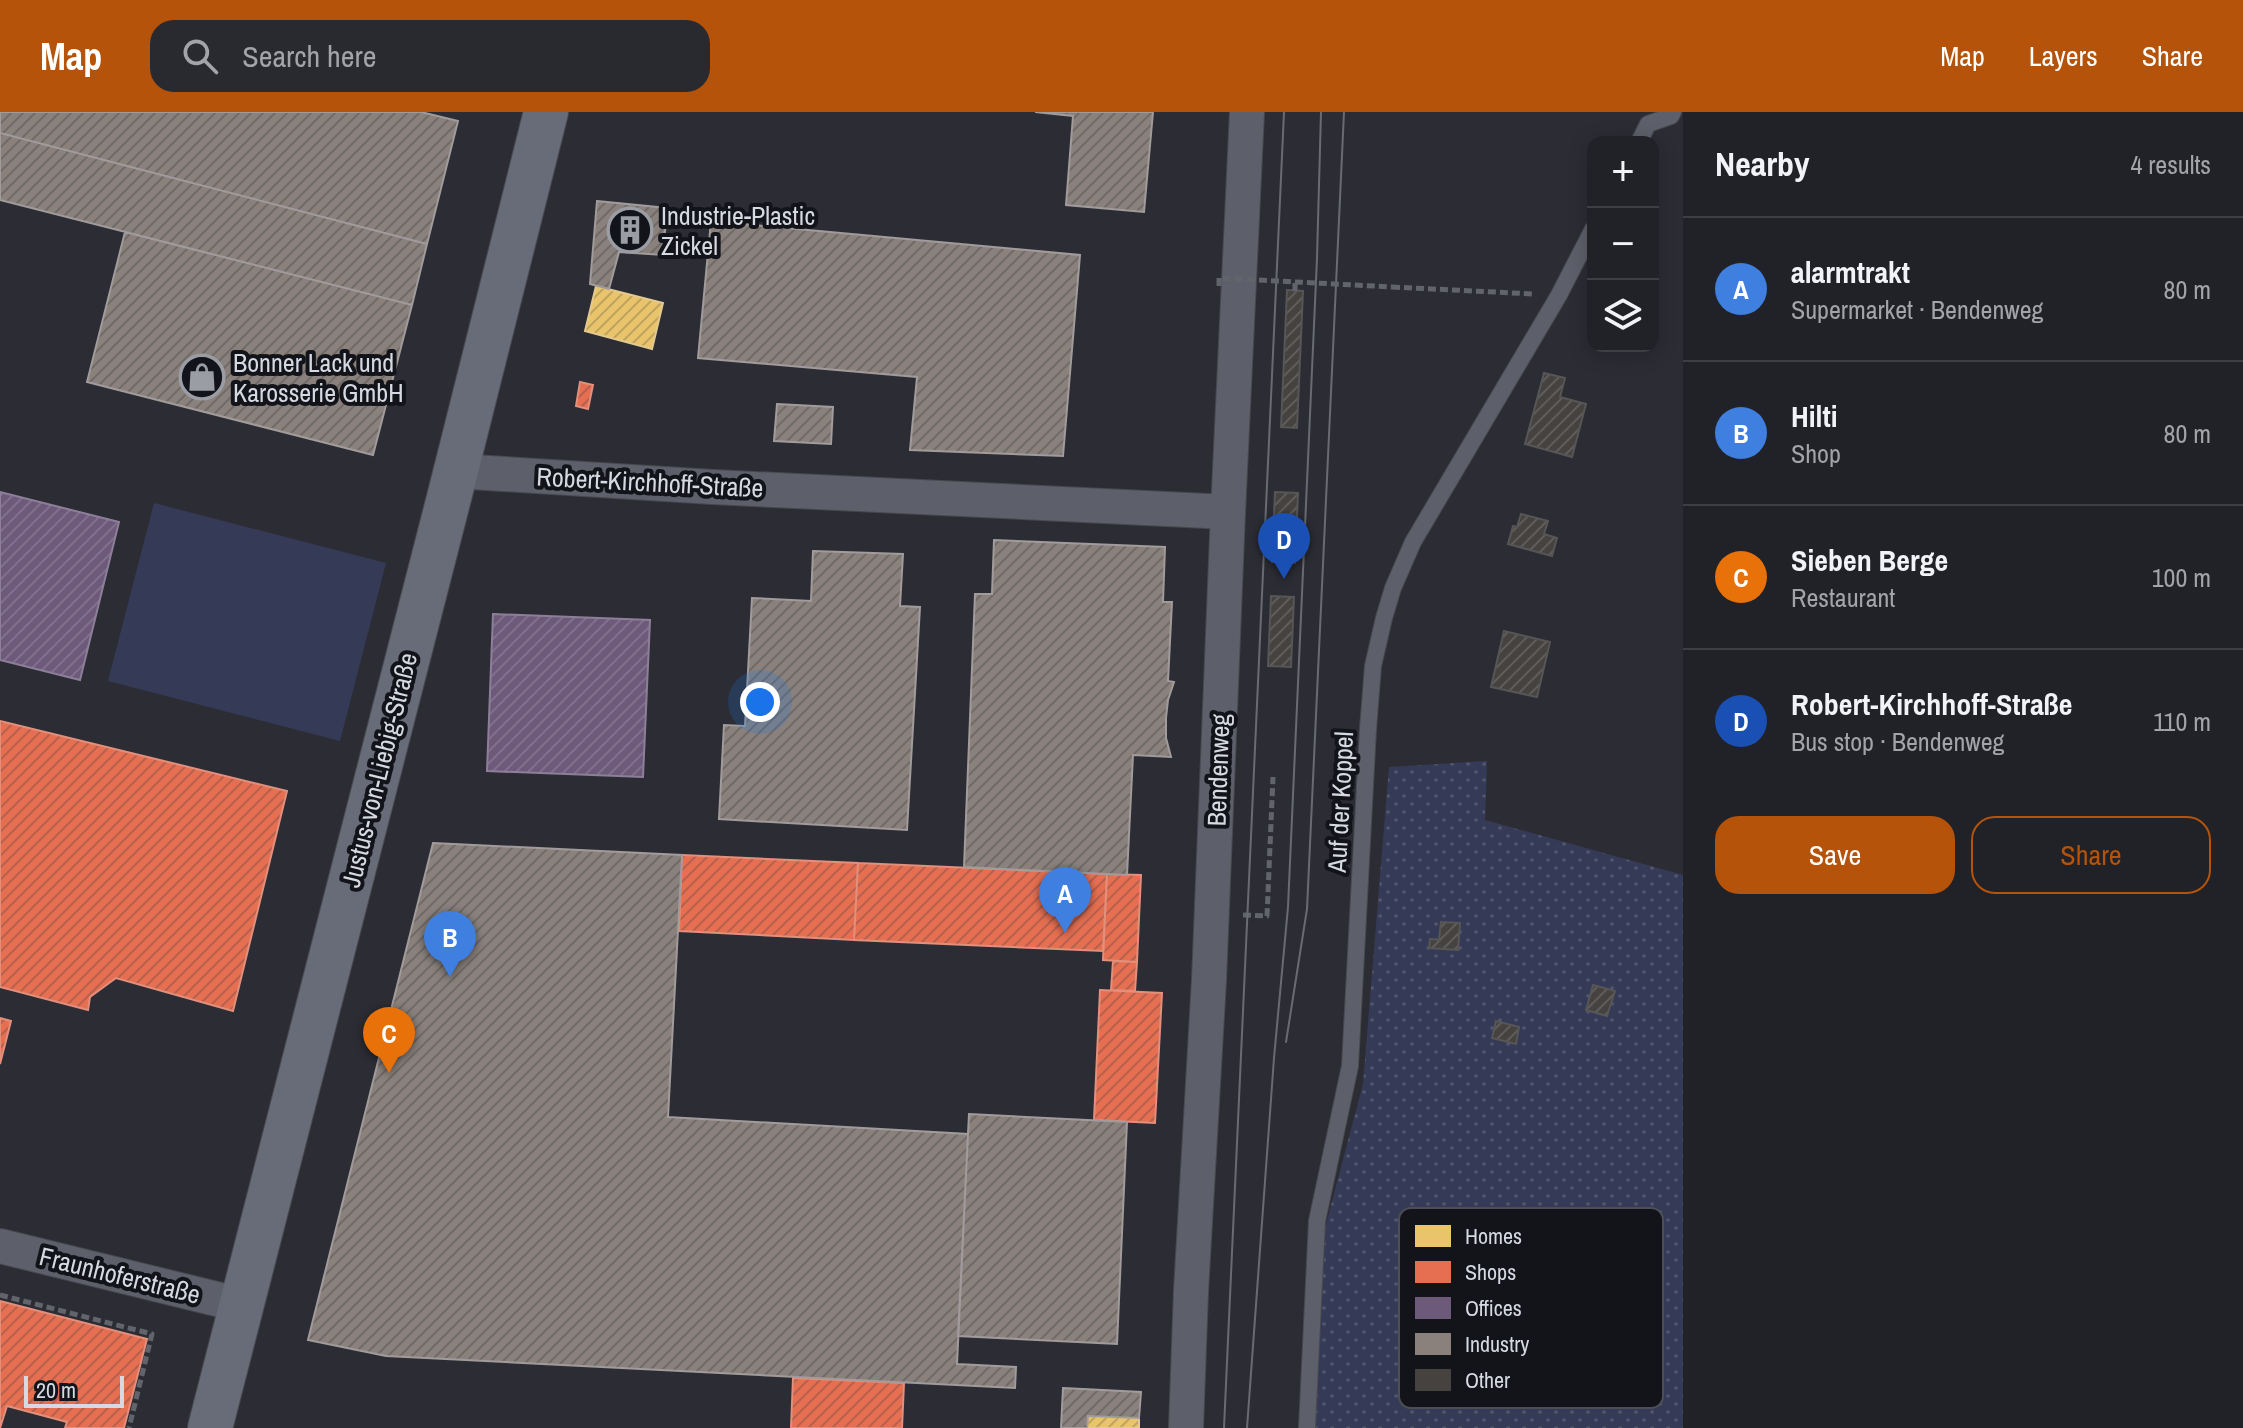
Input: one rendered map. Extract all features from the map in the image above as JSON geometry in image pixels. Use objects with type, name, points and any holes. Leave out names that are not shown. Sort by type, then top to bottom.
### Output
[{"type":"main road","name":"Justus-von-Liebig-Straße","points":[[210,1428],[546,112]]},
{"type":"street","name":"Bendenweg","points":[[1186,1428],[1209,993],[1247,112]]},
{"type":"street","name":"Robert-Kirchhoff-Straße","points":[[456,471],[1228,512]]},
{"type":"street","name":"Fraunhoferstraße","points":[[0,1246],[241,1305]]},
{"type":"lane","points":[[1642,136],[1648,124],[1671,116],[1673,112]]},
{"type":"lane","name":"Auf der Koppel","points":[[1307,1428],[1317,1221],[1350,1066],[1368,729],[1373,666],[1384,618],[1413,542],[1559,295],[1587,241]]},
{"type":"path","points":[[1219,286],[1219,278],[1515,293]]},
{"type":"path","points":[[1295,282],[1295,291]]},
{"type":"path","points":[[0,1295],[152,1334],[129,1428]]},
{"type":"shaded area","points":[[154,503],[386,563],[340,741],[108,681]]},
{"type":"shaded area","points":[[1487,761],[1485,820],[1683,875],[1683,1428],[1315,1428],[1325,1228],[1363,1084],[1389,767]]},
{"type":"building: Homes","points":[[596,286],[663,303],[652,349],[585,331]]},
{"type":"building: Homes","points":[[1088,1416],[1139,1418],[1139,1428],[1087,1428]]},
{"type":"building: Shops","points":[[580,382],[593,385],[588,409],[576,406]]},
{"type":"building: Shops","points":[[0,721],[287,791],[233,1011],[116,978],[90,997],[88,1010],[0,987]]},
{"type":"building: Shops","points":[[682,855],[858,863],[854,940],[679,931]]},
{"type":"building: Shops","points":[[858,863],[1107,874],[1103,951],[854,940]]},
{"type":"building: Shops","points":[[1107,874],[1141,875],[1137,962],[1103,960]]},
{"type":"building: Shops","points":[[1113,961],[1137,962],[1135,991],[1111,990]]},
{"type":"building: Shops","points":[[1100,990],[1162,993],[1155,1123],[1094,1120]]},
{"type":"building: Shops","points":[[0,1018],[11,1021],[0,1064]]},
{"type":"building: Shops","points":[[0,1301],[147,1339],[124,1428],[65,1428],[67,1422],[7,1406],[0,1428]]},
{"type":"building: Shops","points":[[793,1378],[904,1383],[902,1428],[791,1428]]},
{"type":"building: Offices","points":[[0,492],[119,522],[80,680],[0,660]]},
{"type":"building: Offices","points":[[493,614],[650,620],[643,777],[487,771]]},
{"type":"building: Industry","points":[[0,112],[421,112],[458,121],[427,244],[0,133]]},
{"type":"building: Industry","points":[[1035,112],[1153,112],[1144,212],[1066,205],[1073,116]]},
{"type":"building: Industry","points":[[0,133],[427,244],[412,305],[0,200]]},
{"type":"building: Industry","name":"Industrie-Plastic Zickel","points":[[597,201],[667,208],[663,255],[619,252],[609,289],[590,284]]},
{"type":"building: Industry","points":[[711,221],[1080,255],[1063,456],[910,450],[917,377],[698,358]]},
{"type":"building: Industry","points":[[125,232],[412,305],[373,455],[87,382]]},
{"type":"building: Industry","points":[[777,404],[833,407],[831,444],[774,441]]},
{"type":"building: Industry","points":[[994,540],[1165,547],[1163,602],[1172,602],[1168,681],[1174,682],[1166,718],[1166,738],[1171,757],[1133,755],[1127,875],[964,867],[975,594],[992,594]]},
{"type":"building: Industry","points":[[813,551],[903,554],[900,606],[920,607],[907,830],[719,819],[724,725],[745,726],[752,598],[811,601]]},
{"type":"building: Industry","points":[[433,843],[682,855],[668,1117],[968,1134],[957,1364],[1016,1367],[1015,1388],[386,1356],[308,1340]]},
{"type":"building: Industry","points":[[969,1114],[1127,1122],[1117,1344],[958,1336]]},
{"type":"building: Industry","points":[[1063,1388],[1141,1392],[1139,1418],[1088,1416],[1087,1428],[1061,1428]]},
{"type":"building: Other","points":[[1287,290],[1303,291],[1297,428],[1281,427]]},
{"type":"building: Other","points":[[1544,373],[1565,378],[1560,397],[1586,404],[1572,457],[1525,444]]},
{"type":"building: Other","points":[[1275,492],[1298,493],[1295,563],[1272,562]]},
{"type":"building: Other","points":[[1521,514],[1548,521],[1544,534],[1557,538],[1552,556],[1508,544],[1513,526],[1517,527]]},
{"type":"building: Other","points":[[1271,596],[1294,597],[1291,667],[1268,666]]},
{"type":"building: Other","points":[[1504,631],[1550,642],[1537,697],[1491,687]]},
{"type":"building: Other","points":[[1441,922],[1460,923],[1458,950],[1429,948],[1430,939],[1439,940]]},
{"type":"building: Other","points":[[1593,985],[1615,991],[1607,1016],[1586,1010]]},
{"type":"building: Other","points":[[1496,1021],[1519,1027],[1516,1044],[1492,1038]]},
{"type":"tram line","points":[[1224,1428],[1284,112]]},
{"type":"tram line","points":[[1247,1428],[1288,907],[1321,112]]},
{"type":"tram line","points":[[1286,1042],[1307,909],[1344,112]]},
{"type":"place","name":"Industrie-Plastic Zickel","points":[[630,230]]},
{"type":"place","name":"Bonner Lack und Karosserie GmbH","points":[[202,377]]},
{"type":"place","name":"Robert-Kirchhoff-Straße","points":[[1284,579]]},
{"type":"place","name":"alarmtrakt","points":[[1065,933]]},
{"type":"place","name":"Hilti","points":[[450,977]]},
{"type":"place","name":"Sieben Berge","points":[[389,1073]]}]
